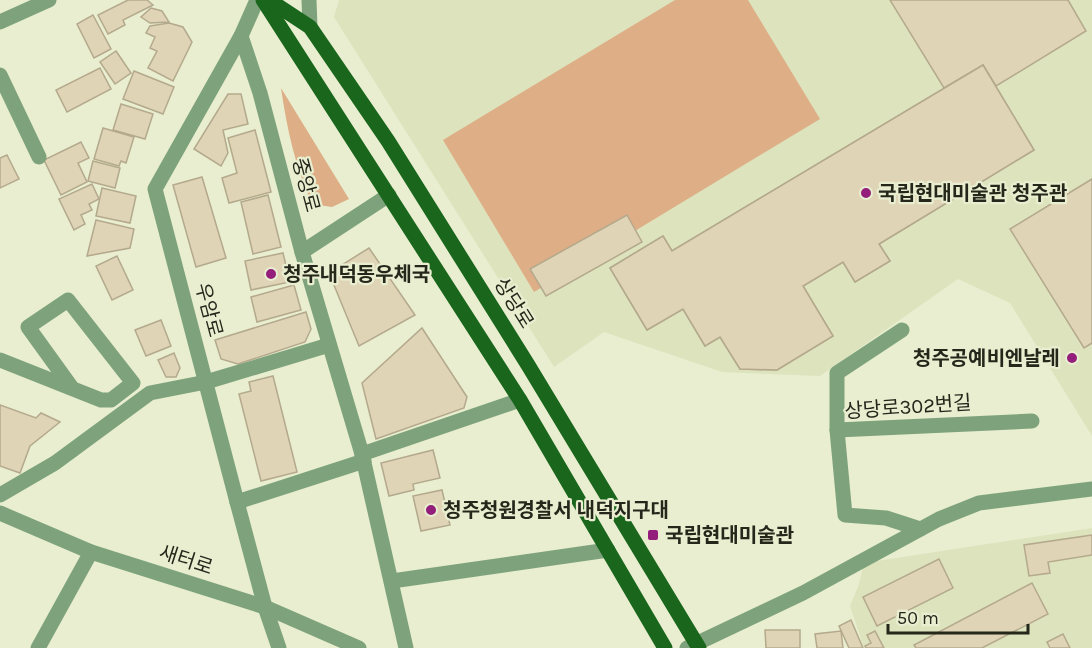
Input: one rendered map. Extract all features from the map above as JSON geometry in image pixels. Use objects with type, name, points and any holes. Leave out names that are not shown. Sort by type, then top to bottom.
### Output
[{"type":"main road","points":[[263,0],[520,400],[665,648]]},
{"type":"main road","name":"상당로","points":[[269,0],[310,27],[394,150],[528,366],[694,646]]},
{"type":"street","points":[[0,22],[49,0]]},
{"type":"street","name":"우암로","points":[[257,0],[240,36],[155,189],[265,606],[279,648]]},
{"type":"street","points":[[309,0],[310,27]]},
{"type":"street","name":"중앙로","points":[[240,36],[260,93],[302,252],[363,457],[406,648]]},
{"type":"street","points":[[0,75],[39,157]]},
{"type":"street","points":[[302,252],[389,195]]},
{"type":"street","points":[[0,360],[102,400],[111,400],[133,383],[68,300],[28,327],[72,388]]},
{"type":"street","points":[[837,430],[837,373],[902,330]]},
{"type":"street","points":[[0,495],[55,463],[150,393],[206,382],[329,345]]},
{"type":"street","points":[[237,502],[520,400]]},
{"type":"street","name":"상당로302번길","points":[[920,529],[886,518],[845,515],[837,430],[1032,421]]},
{"type":"street","points":[[694,646],[803,593],[939,519],[979,503],[1092,489]]},
{"type":"street","name":"새터로","points":[[0,513],[91,552],[265,606],[359,648]]},
{"type":"street","points":[[392,581],[608,550]]},
{"type":"street","points":[[38,648],[91,552]]},
{"type":"shaded area","points":[[339,0],[1092,0],[1092,436],[1010,303],[958,279],[820,376],[722,372],[604,332],[554,367],[334,17]]},
{"type":"shaded area","points":[[675,0],[748,0],[820,119],[534,292],[443,140]]},
{"type":"shaded area","points":[[281,88],[349,199],[332,207],[312,204],[292,147]]},
{"type":"shaded area","points":[[1092,528],[1092,648],[864,648],[850,606],[864,563]]},
{"type":"building","points":[[128,0],[147,0],[153,5],[123,20],[125,25],[108,34],[98,15]]},
{"type":"building","points":[[890,0],[1068,0],[1086,31],[996,86],[983,65],[944,88]]},
{"type":"building","points":[[151,8],[162,11],[169,22],[150,23],[141,17]]},
{"type":"building","points":[[93,15],[111,49],[94,58],[77,24]]},
{"type":"building","points":[[169,23],[183,27],[192,42],[173,81],[148,68],[157,51],[150,48],[155,37],[146,33],[150,26]]},
{"type":"building","points":[[116,51],[131,73],[115,84],[100,62]]},
{"type":"building","name":"국립현대미술관 청주관","points":[[983,65],[1034,150],[879,244],[890,261],[855,282],[843,262],[803,286],[833,336],[777,370],[740,369],[720,337],[705,346],[683,309],[647,330],[610,268],[663,236],[672,251]]},
{"type":"building","name":"국립현대미술관 청주관","points":[[983,65],[1034,150],[879,244],[890,261],[855,282],[843,262],[803,286],[833,336],[777,370],[740,369],[720,337],[705,346],[683,309],[647,330],[610,268],[663,236],[672,251]]},
{"type":"building","points":[[100,68],[111,89],[67,112],[56,90]]},
{"type":"building","points":[[134,71],[174,87],[163,114],[123,99]]},
{"type":"building","points":[[228,94],[241,94],[248,124],[223,130],[228,153],[221,166],[194,149]]},
{"type":"building","points":[[121,104],[153,114],[145,139],[113,130]]},
{"type":"building","points":[[103,128],[134,137],[126,163],[121,161],[119,166],[94,159]]},
{"type":"building","points":[[255,130],[271,192],[229,203],[222,178],[237,173],[228,138]]},
{"type":"building","points":[[81,142],[89,158],[78,163],[87,182],[61,195],[44,160]]},
{"type":"building","points":[[7,155],[19,179],[0,188],[0,158]]},
{"type":"building","points":[[93,161],[120,168],[115,188],[88,181]]},
{"type":"building","points":[[202,177],[226,258],[196,267],[173,185]]},
{"type":"building","points":[[1092,179],[1092,343],[1084,348],[1010,229]]},
{"type":"building","points":[[92,184],[99,199],[89,204],[92,210],[81,215],[85,224],[74,230],[59,199]]},
{"type":"building","points":[[102,188],[136,196],[130,223],[96,216]]},
{"type":"building","points":[[268,195],[281,247],[253,254],[241,202]]},
{"type":"building","points":[[627,215],[642,242],[546,296],[530,269]]},
{"type":"building","points":[[96,220],[134,229],[130,248],[87,256]]},
{"type":"building","points":[[369,248],[415,315],[359,346],[329,273]]},
{"type":"building","points":[[283,253],[290,282],[251,290],[245,261]]},
{"type":"building","points":[[117,256],[133,290],[112,300],[96,266]]},
{"type":"building","points":[[294,285],[301,310],[257,322],[251,297]]},
{"type":"building","points":[[306,312],[311,329],[305,342],[238,364],[221,359],[215,340]]},
{"type":"building","points":[[161,320],[171,346],[146,356],[135,330]]},
{"type":"building","points":[[422,328],[467,397],[464,408],[376,439],[362,383]]},
{"type":"building","points":[[174,353],[180,368],[176,377],[166,377],[158,360]]},
{"type":"building","points":[[273,376],[297,472],[261,481],[239,394],[251,391],[249,382]]},
{"type":"building","points":[[0,405],[36,418],[41,413],[60,422],[30,446],[20,473],[0,466]]},
{"type":"building","points":[[433,450],[440,478],[413,484],[414,490],[389,496],[381,463]]},
{"type":"building","name":"청주청원경찰서 내덕지구대","points":[[442,490],[450,525],[421,531],[413,496]]},
{"type":"building","points":[[1092,535],[1092,555],[1048,562],[1050,573],[1029,576],[1024,545]]},
{"type":"building","points":[[939,559],[953,588],[877,626],[863,597]]},
{"type":"building","points":[[1032,583],[1048,614],[982,648],[916,648],[914,645]]},
{"type":"building","points":[[851,620],[863,648],[849,648],[839,626]]},
{"type":"building","points":[[765,630],[800,630],[800,648],[766,648]]},
{"type":"building","points":[[841,631],[843,648],[817,648],[815,634]]},
{"type":"building","points":[[875,631],[884,648],[866,648],[865,646],[871,643],[867,635]]},
{"type":"building","points":[[1063,634],[1070,648],[1050,648],[1047,642]]},
{"type":"place","name":"국립현대미술관 청주관","points":[[866,193]]},
{"type":"place","name":"청주내덕동우체국","points":[[271,274]]},
{"type":"place","name":"청주공예비엔날레","points":[[1072,358]]},
{"type":"place","name":"청주청원경찰서 내덕지구대","points":[[431,510]]},
{"type":"place","name":"국립현대미술관","points":[[653,535]]}]
